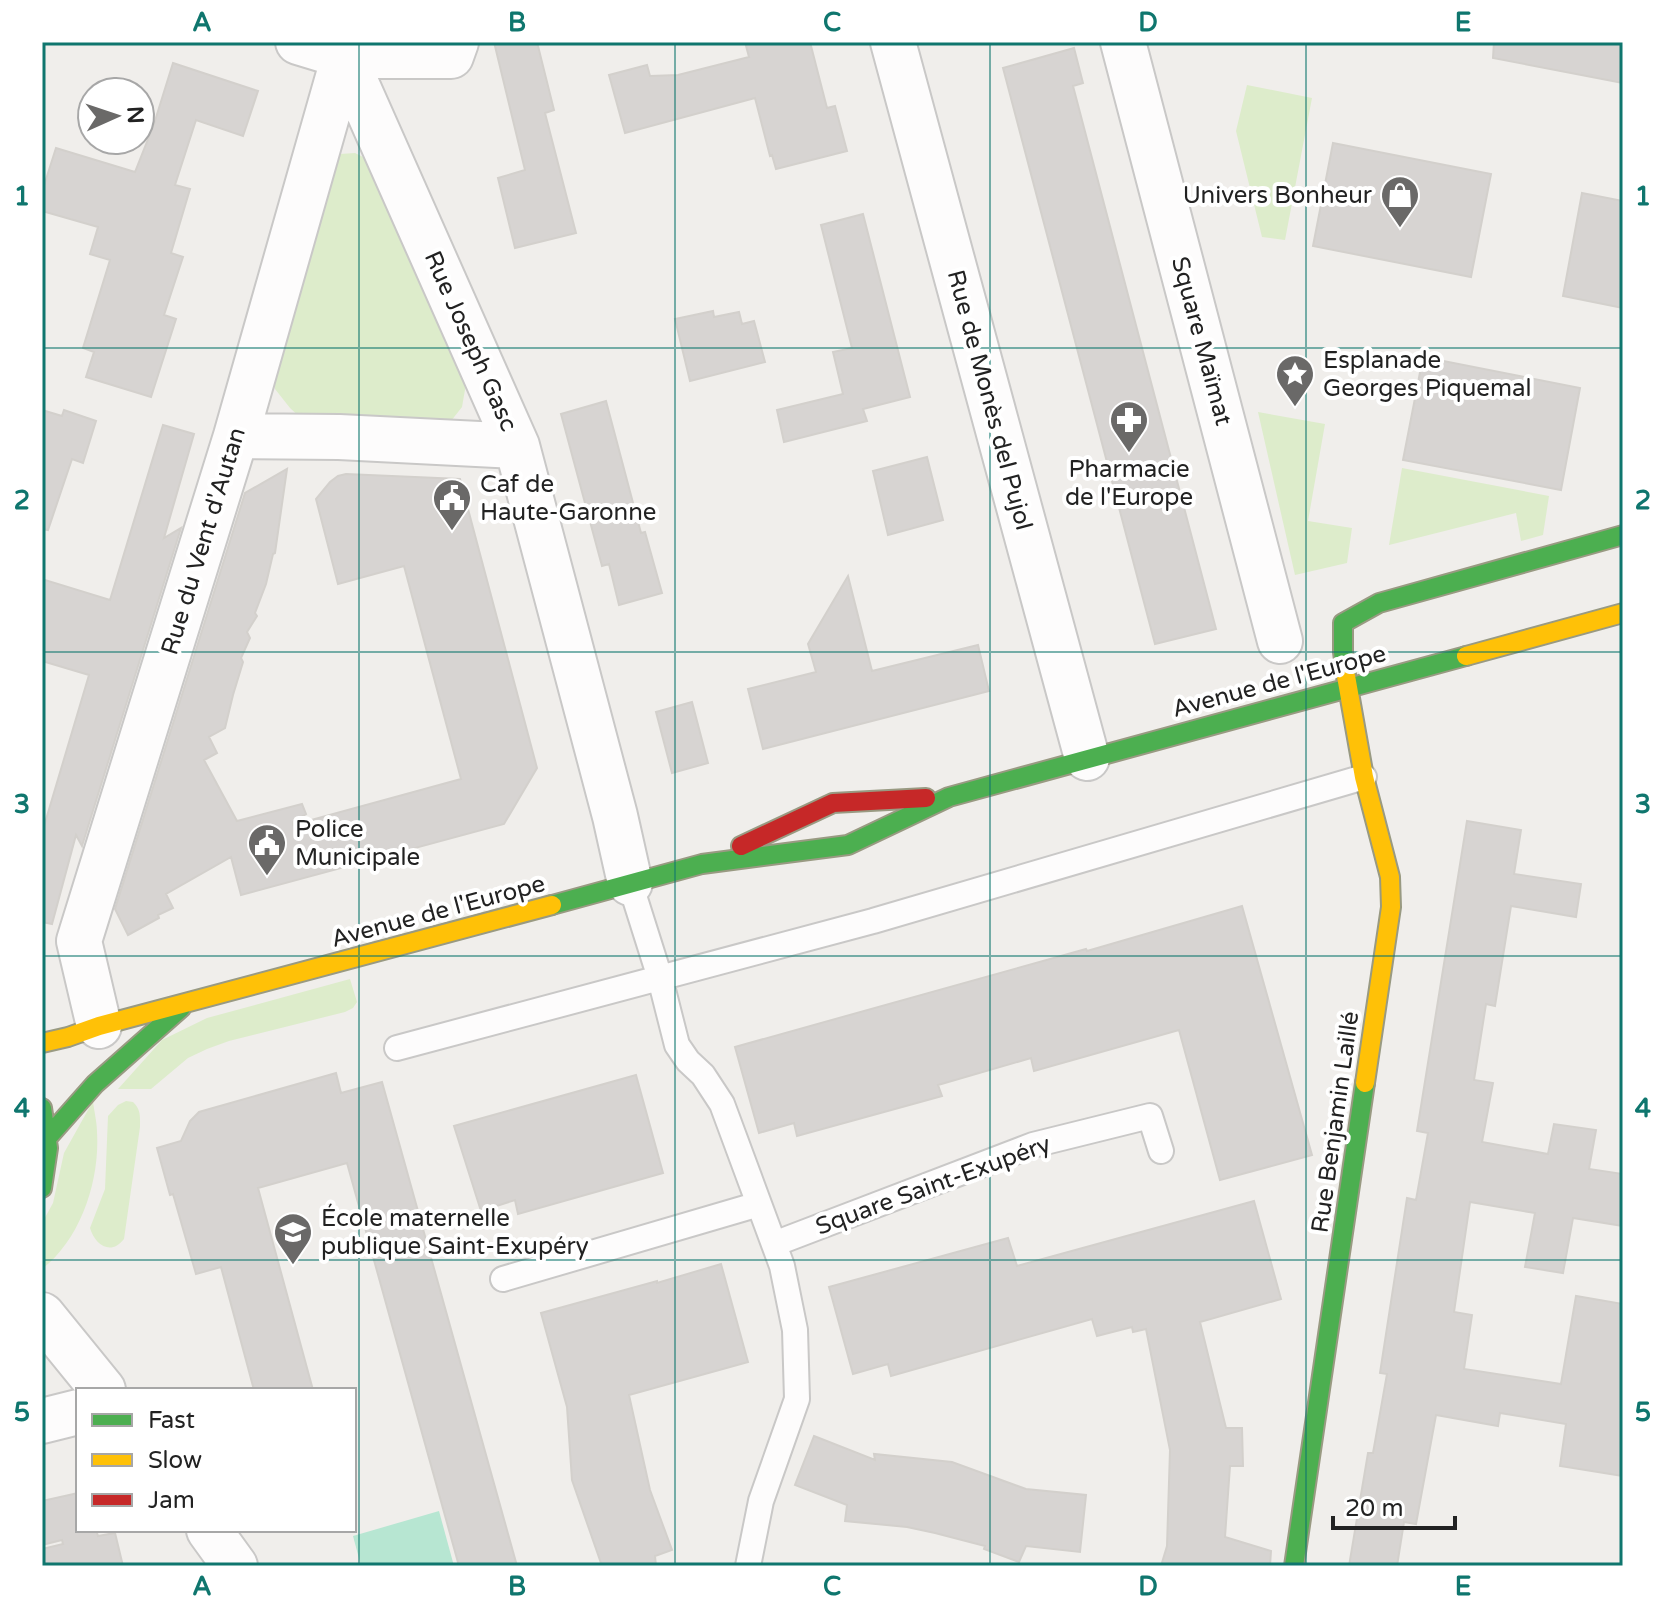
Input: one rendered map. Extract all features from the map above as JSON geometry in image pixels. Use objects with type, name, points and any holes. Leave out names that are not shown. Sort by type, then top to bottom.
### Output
[{"type":"street","points":[[298,42],[346,49],[451,56],[456,42]]},
{"type":"street","name":"Rue de Monès del Pujol","points":[[893,42],[1087,758]]},
{"type":"street","name":"Square Maïmat","points":[[1123,42],[1280,641]]},
{"type":"street","name":"Rue du Vent d'Autan","points":[[99,1026],[79,941],[236,436],[346,49]]},
{"type":"street","name":"Rue Joseph Gasc","points":[[346,49],[517,446],[630,883]]},
{"type":"street","points":[[236,436],[339,437],[517,446]]},
{"type":"street","name":"Rue Benjamin Laillé","points":[[1294,1566],[1391,907],[1390,877],[1364,777],[1348,687],[1343,623],[1379,603],[1623,535]]},
{"type":"street","name":"Avenue de l'Europe","points":[[42,1043],[702,864],[848,845],[949,797],[1623,613]]},
{"type":"street","name":"Avenue de l'Europe","points":[[702,864],[833,803],[949,797]]},
{"type":"street","name":"Avenue de l'Europe","points":[[49,1136],[95,1084],[186,1003]]},
{"type":"street","points":[[42,1107],[49,1136],[48,1165],[42,1188]]},
{"type":"street","points":[[42,1315],[101,1388]]},
{"type":"street","points":[[42,1421],[76,1412]]},
{"type":"street","points":[[210,1532],[235,1566]]},
{"type":"lane","points":[[397,1048],[873,921],[1364,777]]},
{"type":"lane","points":[[630,883],[677,1045],[703,1075],[722,1104],[782,1266],[795,1330],[797,1399],[761,1501],[748,1566]]},
{"type":"lane","name":"Square Saint-Exupéry","points":[[774,1244],[1033,1145],[1150,1116],[1161,1151]]},
{"type":"lane","points":[[503,1279],[759,1204]]},
{"type":"green space","points":[[1247,85],[1312,98],[1285,240],[1262,237],[1236,131]]},
{"type":"green space","points":[[355,153],[367,159],[466,384],[462,407],[451,421],[302,419],[275,389],[270,363],[327,163],[340,154]]},
{"type":"green space","points":[[1258,412],[1325,424],[1308,521],[1352,528],[1347,563],[1295,575]]},
{"type":"green space","points":[[1402,468],[1549,496],[1543,535],[1521,541],[1516,513],[1389,545]]},
{"type":"green space","points":[[350,979],[357,1002],[345,1012],[207,1049],[188,1058],[151,1089],[118,1089],[162,1040],[207,1018]]},
{"type":"green space","points":[[93,1101],[97,1150],[91,1189],[67,1242],[42,1269],[42,1223],[53,1203],[64,1153]]},
{"type":"green space","points":[[126,1101],[133,1102],[137,1108],[140,1127],[124,1239],[109,1247],[96,1239],[90,1228],[105,1189],[108,1116]]},
{"type":"green space","points":[[439,1511],[454,1566],[361,1566],[353,1536]]},
{"type":"building","points":[[494,42],[537,42],[554,110],[545,113],[576,233],[515,248],[498,178],[525,170]]},
{"type":"building","points":[[745,42],[810,42],[827,108],[835,106],[847,151],[776,169],[755,98],[625,133],[609,75],[647,65],[650,76],[678,75],[749,57]]},
{"type":"building","points":[[1494,42],[1623,42],[1623,83],[1493,58]]},
{"type":"building","points":[[1074,48],[1083,83],[1073,86],[1216,629],[1155,644],[1003,68]]},
{"type":"building","points":[[173,63],[258,91],[243,136],[196,120],[175,185],[190,189],[171,253],[183,257],[164,315],[176,319],[151,397],[86,377],[94,352],[83,348],[110,260],[90,254],[98,227],[42,211],[42,192],[56,148],[135,172],[141,156],[156,156],[156,118]]},
{"type":"building","points":[[1333,143],[1491,174],[1471,277],[1313,246]]},
{"type":"building","points":[[1582,193],[1623,201],[1623,308],[1563,296]]},
{"type":"building","points":[[863,214],[910,397],[863,409],[867,421],[784,442],[777,410],[843,394],[833,352],[852,348],[821,225]]},
{"type":"building","points":[[713,311],[714,317],[739,312],[742,324],[754,321],[765,362],[690,381],[675,319]]},
{"type":"building","points":[[1423,357],[1580,388],[1561,490],[1403,460]]},
{"type":"building","points":[[606,401],[641,533],[645,532],[662,593],[619,605],[609,564],[602,566],[561,414]]},
{"type":"building","points":[[42,410],[62,416],[64,410],[96,421],[83,463],[72,459],[48,530],[42,529]]},
{"type":"building","points":[[163,425],[194,434],[164,538],[181,528],[82,846],[76,835],[52,924],[42,922],[42,833],[89,675],[42,661],[42,579],[110,600]]},
{"type":"building","points":[[927,457],[943,520],[888,535],[873,471]]},
{"type":"building","points":[[287,469],[275,553],[255,613],[257,616],[247,632],[250,638],[241,658],[243,662],[225,728],[209,737],[217,753],[204,760],[237,821],[302,804],[306,814],[293,825],[461,779],[404,566],[338,584],[316,499],[330,482],[346,474],[460,479],[537,768],[504,824],[241,895],[231,857],[166,894],[173,908],[128,935],[115,909],[245,493]]},
{"type":"building","points":[[848,576],[872,671],[978,645],[989,691],[763,749],[748,689],[816,672],[808,644]]},
{"type":"building","points":[[692,702],[708,763],[672,773],[656,712]]},
{"type":"building","points":[[1467,821],[1521,830],[1514,874],[1581,884],[1576,917],[1511,906],[1495,1006],[1486,1004],[1474,1080],[1493,1083],[1482,1142],[1548,1154],[1554,1124],[1596,1130],[1589,1169],[1623,1174],[1623,1226],[1573,1218],[1563,1273],[1525,1267],[1535,1213],[1470,1202],[1454,1312],[1472,1315],[1464,1369],[1561,1384],[1576,1296],[1623,1304],[1623,1476],[1560,1466],[1566,1424],[1500,1413],[1498,1426],[1436,1415],[1416,1524],[1404,1522],[1397,1566],[1349,1566],[1368,1453],[1373,1453],[1387,1374],[1380,1373],[1407,1198],[1416,1200],[1428,1133],[1417,1131]]},
{"type":"building","points":[[1242,906],[1312,1155],[1220,1180],[1179,1030],[1034,1071],[1031,1058],[938,1085],[942,1096],[797,1136],[794,1123],[759,1133],[735,1047]]},
{"type":"building","points":[[336,1073],[341,1093],[382,1082],[517,1566],[459,1566],[347,1163],[258,1188],[312,1388],[253,1388],[221,1267],[196,1274],[157,1148],[181,1141],[190,1121],[199,1112]]},
{"type":"building","points":[[636,1075],[663,1173],[518,1214],[515,1200],[481,1211],[454,1126]]},
{"type":"building","points":[[1254,1201],[1281,1299],[1200,1322],[1226,1428],[1242,1428],[1243,1466],[1230,1466],[1225,1537],[1271,1551],[1270,1566],[1161,1566],[1167,1546],[1170,1450],[1146,1329],[1133,1332],[1132,1327],[1097,1336],[1092,1319],[891,1376],[888,1364],[853,1374],[829,1287],[1008,1238],[1017,1266]]},
{"type":"building","points":[[721,1264],[748,1362],[629,1395],[650,1490],[672,1550],[655,1556],[656,1566],[602,1566],[572,1480],[567,1407],[541,1313]]},
{"type":"building","points":[[814,1436],[875,1460],[874,1454],[952,1462],[1026,1489],[1086,1495],[1080,1552],[1026,1546],[1019,1562],[984,1549],[985,1546],[935,1533],[845,1521],[847,1505],[795,1485]]},
{"type":"building","points":[[76,1493],[76,1532],[97,1532],[98,1536],[115,1533],[123,1566],[42,1566],[42,1549],[63,1544],[62,1540],[42,1545],[42,1501]]},
{"type":"traffic: fast","points":[[1346,676],[1343,623],[1379,603],[1623,535]]},
{"type":"traffic: fast","points":[[552,905],[702,864],[848,845],[949,797],[1466,656]]},
{"type":"traffic: fast","points":[[49,1136],[95,1084],[181,1008]]},
{"type":"traffic: fast","points":[[1294,1566],[1365,1083]]},
{"type":"traffic: fast","points":[[42,1108],[48,1148],[42,1188]]},
{"type":"traffic: slow","points":[[1466,656],[1623,613]]},
{"type":"traffic: slow","points":[[1346,676],[1364,777],[1390,877],[1391,907],[1365,1083]]},
{"type":"traffic: slow","points":[[42,1043],[552,905]]},
{"type":"traffic: jam","points":[[741,846],[833,803],[926,798]]},
{"type":"place","name":"Univers Bonheur","points":[[1400,229]]},
{"type":"place","name":"Esplanade Georges Piquemal","points":[[1295,408]]},
{"type":"place","name":"Pharmacie de l'Europe","points":[[1129,454]]},
{"type":"place","name":"Caf de Haute-Garonne","points":[[452,532]]},
{"type":"place","name":"Police Municipale","points":[[267,877]]},
{"type":"place","name":"École maternelle publique Saint-Exupéry","points":[[293,1266]]}]
